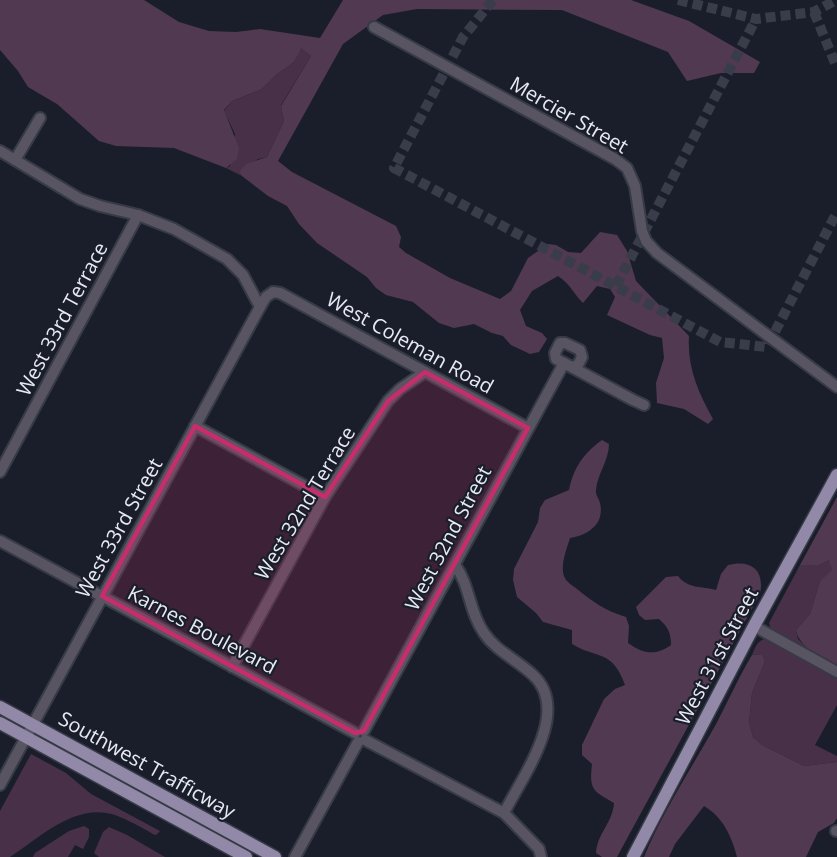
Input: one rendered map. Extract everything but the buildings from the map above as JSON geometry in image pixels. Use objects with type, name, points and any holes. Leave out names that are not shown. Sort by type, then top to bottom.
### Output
[{"type":"main road","name":"West 31st Street","points":[[633,857],[754,626],[837,475]]},
{"type":"main road","name":"Southwest Trafficway","points":[[0,707],[275,857]]},
{"type":"main road","name":"Southwest Trafficway","points":[[0,723],[246,857]]},
{"type":"street","name":"Mercier Street","points":[[374,27],[627,168],[635,186],[642,231],[646,241],[657,253],[837,387]]},
{"type":"street","points":[[15,160],[40,118]]},
{"type":"street","points":[[1,154],[80,199],[138,215],[174,229],[227,259],[243,275],[260,307]]},
{"type":"street","name":"West 33rd Terrace","points":[[0,472],[138,215]]},
{"type":"street","name":"West 33rd Street","points":[[0,785],[260,307],[273,292]]},
{"type":"street","name":"West Coleman Road","points":[[273,292],[280,293],[528,428]]},
{"type":"street","name":"West 32nd Street","points":[[295,857],[528,428],[568,365],[644,405]]},
{"type":"street","name":"West 32nd Terrace","points":[[232,667],[325,497],[388,401],[400,389],[425,372]]},
{"type":"street","points":[[195,426],[325,497]]},
{"type":"street","name":"Karnes Boulevard","points":[[0,541],[504,813],[539,849],[541,857]]},
{"type":"street","points":[[455,565],[465,583],[475,619],[485,634],[496,648],[534,676],[543,689],[548,704],[548,721],[544,737],[504,813]]},
{"type":"street","points":[[754,626],[837,672]]},
{"type":"highlighted area","points":[[425,372],[528,428],[364,731],[355,733],[102,596],[195,426],[325,497],[388,401]]},
{"type":"shaded area","points":[[0,0],[144,0],[179,22],[209,31],[236,32],[260,29],[320,38],[343,0],[631,0],[689,21],[760,62],[754,73],[721,73],[687,81],[668,52],[562,10],[417,9],[383,15],[343,44],[278,161],[292,172],[396,226],[401,237],[399,247],[406,253],[450,278],[500,299],[511,291],[528,258],[548,244],[556,245],[568,252],[581,253],[600,232],[617,235],[627,251],[636,281],[689,336],[692,369],[713,419],[708,424],[684,409],[657,403],[656,383],[664,358],[662,338],[650,335],[607,315],[615,297],[610,289],[597,286],[583,303],[558,276],[532,291],[520,310],[526,326],[542,333],[547,339],[539,352],[530,354],[511,345],[503,336],[474,324],[454,328],[439,323],[413,302],[386,295],[367,277],[317,243],[299,224],[287,206],[268,196],[242,176],[239,172],[246,164],[267,157],[284,121],[281,106],[311,56],[301,48],[294,62],[262,89],[232,101],[224,110],[239,148],[237,159],[226,168],[174,148],[116,146],[99,141],[57,104],[28,87],[0,50]]},
{"type":"shaded area","points":[[300,47],[311,56],[281,105],[284,121],[267,157],[258,159],[239,172],[242,176],[226,168],[230,166],[235,134],[224,111],[232,101],[262,89],[294,62]]},
{"type":"shaded area","points":[[602,440],[609,444],[596,490],[600,503],[600,517],[589,531],[570,538],[564,557],[563,572],[568,582],[589,598],[606,609],[626,617],[629,626],[628,643],[639,650],[650,652],[660,651],[671,645],[670,634],[662,622],[659,619],[645,620],[639,615],[636,607],[666,577],[678,576],[690,585],[716,590],[721,574],[728,565],[743,564],[754,568],[760,578],[761,586],[760,594],[617,857],[602,857],[596,853],[614,803],[594,789],[591,779],[592,764],[582,755],[582,745],[604,699],[615,689],[625,685],[610,660],[572,644],[572,630],[543,622],[517,597],[513,580],[514,569],[538,522],[540,508],[545,500],[569,490],[580,462]]},
{"type":"shaded area","points":[[837,497],[837,665],[807,647],[798,637],[796,630],[810,614],[820,581],[832,570],[829,560],[819,565],[800,565]]},
{"type":"shaded area","points":[[829,560],[833,570],[820,581],[810,614],[796,630],[798,639],[807,648],[771,629],[769,623],[800,565],[819,565]]},
{"type":"shaded area","points":[[767,638],[837,677],[837,705],[815,745],[837,756],[837,762],[804,766],[762,745],[753,737],[749,723],[752,693],[765,661],[762,654],[752,655],[759,642]]},
{"type":"shaded area","points":[[762,654],[765,661],[752,693],[749,723],[753,737],[762,745],[804,766],[837,762],[837,818],[834,823],[818,832],[806,857],[737,857],[726,828],[704,806],[675,844],[669,857],[644,857],[668,807],[715,726],[752,655]]},
{"type":"shaded area","points":[[31,754],[66,773],[91,794],[160,831],[156,835],[153,834],[115,815],[101,812],[86,813],[46,831],[10,857],[0,857],[0,811]]},
{"type":"shaded area","points":[[84,826],[89,829],[89,837],[83,849],[75,845],[68,857],[33,857],[35,853],[69,831]]},
{"type":"shaded area","points":[[109,827],[165,857],[99,857],[94,853],[103,832]]},
{"type":"tunnel","points":[[493,0],[463,37],[394,168],[720,342],[767,347],[837,212]]},
{"type":"tunnel","points":[[678,0],[756,19],[814,12],[836,0]]},
{"type":"tunnel","points":[[814,12],[837,64]]},
{"type":"tunnel","points":[[616,286],[756,19]]}]
